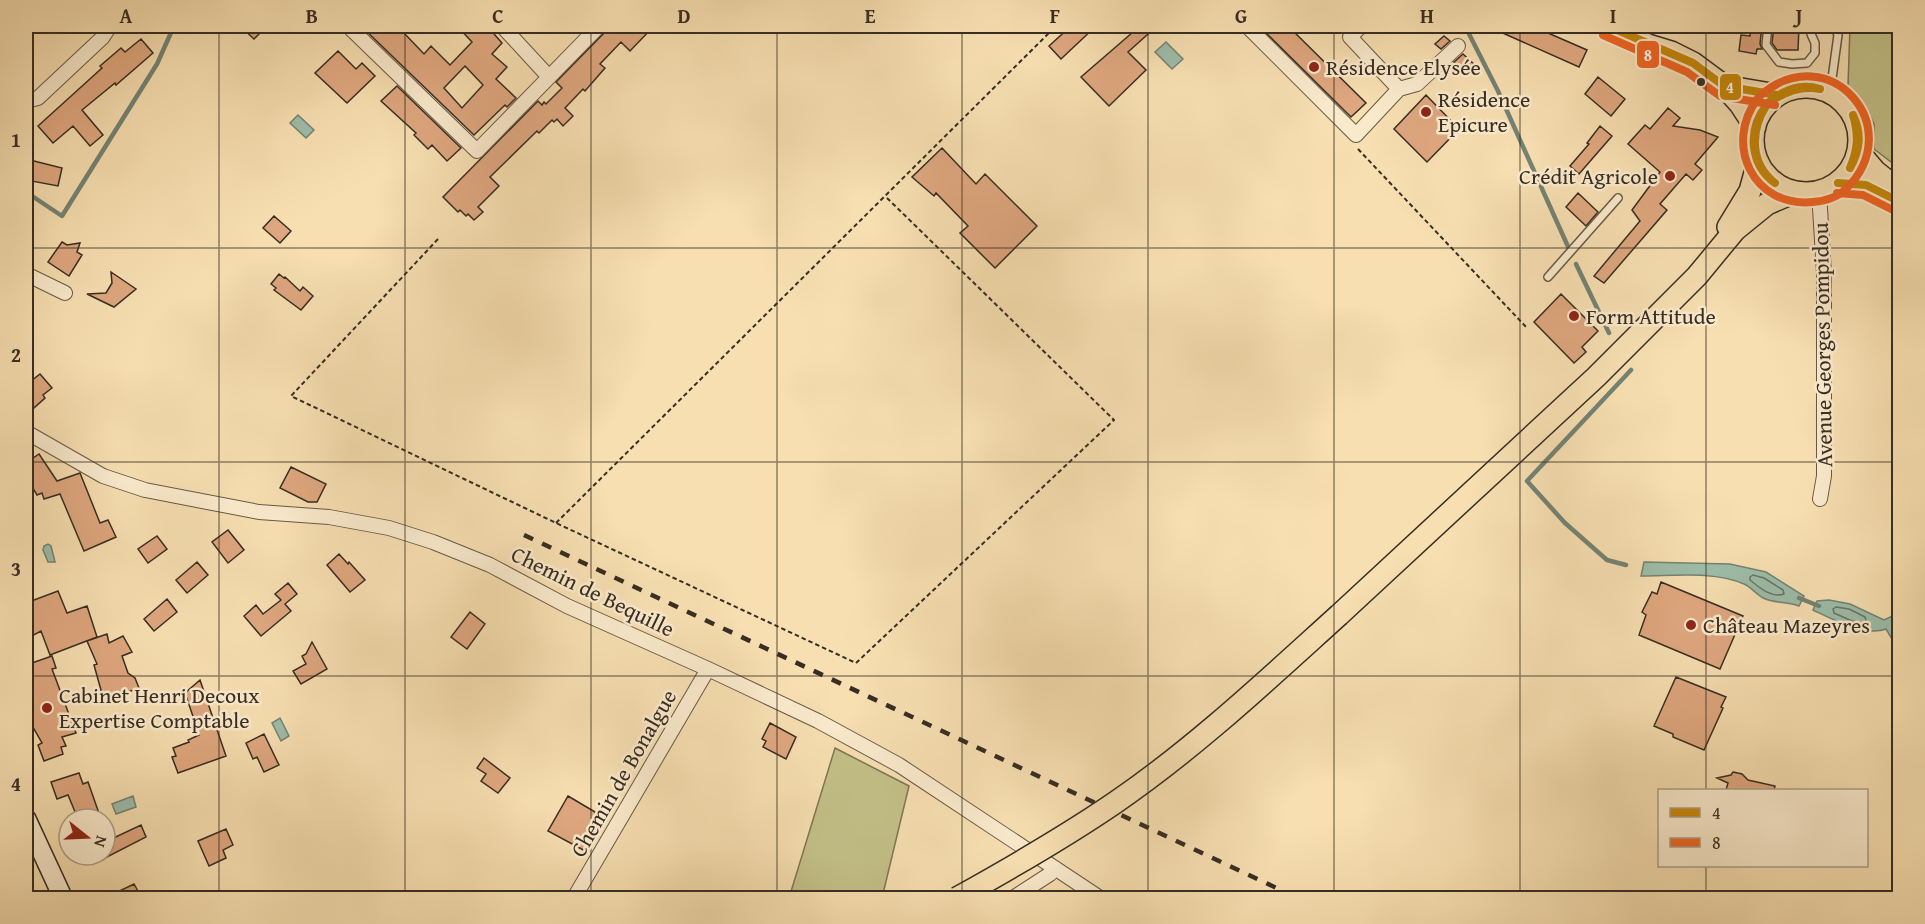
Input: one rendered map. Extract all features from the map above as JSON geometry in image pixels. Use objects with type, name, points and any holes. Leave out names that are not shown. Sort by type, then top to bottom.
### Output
[{"type":"main road","points":[[1594,26],[1612,28],[1648,45],[1671,63],[1721,84],[1778,95]]},
{"type":"main road","points":[[1721,84],[1740,104],[1755,127]]},
{"type":"main road","points":[[1795,192],[1772,181],[1758,162],[1753,139],[1759,114],[1767,104],[1789,89],[1802,87],[1814,87],[1839,98],[1849,109],[1856,122],[1859,136],[1854,163],[1847,174],[1828,187]]},
{"type":"main road","points":[[1858,151],[1875,171],[1899,191]]},
{"type":"main road","points":[[1654,318],[1735,217],[1750,191],[1758,162]]},
{"type":"main road","points":[[957,898],[1017,865],[1118,801],[1202,736],[1339,615],[1596,377],[1697,276],[1735,230],[1767,204],[1795,192],[1866,185],[1899,202]]},
{"type":"main road","points":[[26,818],[63,898]]},
{"type":"street","points":[[26,101],[38,98],[102,38],[108,26]]},
{"type":"street","points":[[348,26],[477,151],[599,26]]},
{"type":"street","points":[[502,26],[549,77]]},
{"type":"street","points":[[1247,26],[1356,135],[1399,89],[1417,84],[1458,46]]},
{"type":"street","points":[[1361,26],[1350,37],[1399,89]]},
{"type":"street","name":"Avenue Georges Pompidou","points":[[1820,499],[1824,476],[1824,273],[1828,187]]},
{"type":"street","points":[[26,274],[65,293]]},
{"type":"street","name":"Chemin de Bequille","points":[[26,432],[103,476],[145,490],[259,512],[329,517],[389,528],[433,542],[490,565],[567,606],[708,669],[818,722],[899,765],[1100,898]]},
{"type":"street","name":"Chemin de Bonalgue","points":[[574,898],[708,669]]},
{"type":"street","points":[[1013,898],[1050,874],[1055,868]]},
{"type":"lane","points":[[1767,26],[1766,45],[1779,62],[1792,64],[1807,63],[1815,54],[1815,44],[1811,34],[1814,27],[1818,26]]},
{"type":"lane","points":[[1830,93],[1835,71],[1838,35],[1834,26]]},
{"type":"lane","points":[[1548,277],[1618,198]]},
{"type":"path","points":[[556,523],[1056,26]]},
{"type":"path","points":[[1351,142],[1527,328]]},
{"type":"path","points":[[438,239],[291,396],[856,663],[1114,420],[885,196]]},
{"type":"shaded area","points":[[1850,26],[1899,26],[1899,168],[1874,149],[1874,124],[1864,105],[1848,86]]},
{"type":"shaded area","points":[[835,748],[909,786],[882,898],[789,898]]},
{"type":"water","points":[[1166,42],[1183,59],[1172,69],[1155,52]]},
{"type":"water","points":[[298,115],[314,130],[306,138],[290,123]]},
{"type":"water","points":[[48,544],[51,546],[55,562],[48,562],[43,550]]},
{"type":"water","points":[[1644,562],[1730,564],[1766,572],[1804,596],[1799,606],[1768,600],[1744,584],[1719,577],[1641,576]]},
{"type":"water","points":[[1829,600],[1850,604],[1884,620],[1899,613],[1899,646],[1886,629],[1868,631],[1859,629],[1813,610],[1817,601]]},
{"type":"water","points":[[280,718],[289,736],[281,741],[272,723]]},
{"type":"water","points":[[133,796],[136,807],[117,814],[117,807],[113,807],[112,804]]},
{"type":"building","points":[[240,26],[267,26],[254,39]]},
{"type":"building","points":[[361,26],[408,26],[403,32],[424,54],[431,46],[450,65],[472,42],[457,26],[487,26],[502,43],[492,54],[507,67],[496,79],[516,98],[507,107],[505,105],[474,135]],"holes":[[[465,66],[483,85],[462,108],[444,88]]]},
{"type":"building","points":[[620,26],[654,26],[630,51],[621,42],[600,64],[605,68],[585,91],[583,89],[565,108],[573,116],[563,126],[557,119],[554,122],[552,120],[539,133],[537,131],[490,177],[499,186],[478,207],[483,212],[474,220],[460,210],[458,212],[443,197],[538,101],[542,105],[544,102],[546,104],[562,88],[556,82],[608,29],[612,33]]},
{"type":"building","points":[[1071,26],[1096,26],[1061,59],[1049,46]]},
{"type":"building","points":[[1140,26],[1157,26],[1128,52],[1146,70],[1109,106],[1081,77]]},
{"type":"building","name":"Résidence Elysée","points":[[1259,26],[1288,26],[1366,103],[1351,117]]},
{"type":"building","points":[[1487,26],[1532,26],[1587,50],[1579,67]]},
{"type":"building","points":[[1751,26],[1762,26],[1760,44],[1762,49],[1757,49],[1756,54],[1739,51],[1741,35],[1750,36]]},
{"type":"building","points":[[1774,26],[1799,26],[1798,50],[1777,50],[1772,43]]},
{"type":"building","points":[[1444,36],[1450,41],[1441,49],[1435,44]]},
{"type":"building","points":[[141,39],[153,53],[82,110],[103,135],[90,146],[73,126],[53,143],[38,126],[121,48],[125,52]]},
{"type":"building","points":[[338,51],[356,69],[362,63],[375,76],[347,103],[315,73]]},
{"type":"building","points":[[1463,54],[1477,67],[1469,75],[1454,62]]},
{"type":"building","points":[[1598,77],[1625,99],[1611,116],[1585,94]]},
{"type":"building","points":[[397,86],[461,148],[447,161],[432,145],[428,149],[414,135],[416,133],[381,101]]},
{"type":"building","name":"Résidence Epicure","points":[[1426,95],[1459,129],[1427,162],[1394,129]]},
{"type":"building","points":[[1668,108],[1680,118],[1673,126],[1700,130],[1718,137],[1695,164],[1702,170],[1693,180],[1686,174],[1660,204],[1667,210],[1604,283],[1594,276],[1640,221],[1632,210],[1660,172],[1628,144],[1645,125],[1650,129]]},
{"type":"building","points":[[1600,126],[1612,136],[1579,174],[1570,166],[1589,144],[1587,143]]},
{"type":"building","points":[[942,148],[976,184],[985,174],[1037,226],[995,268],[960,233],[968,226],[936,193],[934,196],[912,177]]},
{"type":"building","points":[[26,159],[62,168],[58,186],[26,180]]},
{"type":"building","points":[[1578,193],[1598,212],[1586,226],[1566,207]]},
{"type":"building","points":[[274,216],[291,231],[280,243],[263,228]]},
{"type":"building","points":[[62,242],[67,245],[80,243],[77,252],[82,255],[69,276],[48,262]]},
{"type":"building","points":[[111,272],[136,289],[114,307],[87,294],[106,293],[112,283]]},
{"type":"building","points":[[279,274],[300,291],[303,287],[313,296],[301,310],[274,290],[276,288],[271,284]]},
{"type":"building","points":[[1561,294],[1598,331],[1582,347],[1586,352],[1574,363],[1534,322]]},
{"type":"building","points":[[40,374],[52,388],[43,395],[45,398],[26,415],[26,376],[31,381]]},
{"type":"building","points":[[39,454],[57,481],[80,473],[100,523],[108,520],[116,537],[84,551],[60,494],[44,499],[42,493],[37,495],[26,477],[26,463]]},
{"type":"building","points":[[291,467],[326,484],[317,502],[308,502],[280,488]]},
{"type":"building","points":[[228,530],[244,550],[228,563],[212,542]]},
{"type":"building","points":[[157,536],[167,549],[148,563],[138,549]]},
{"type":"building","points":[[339,554],[365,580],[350,592],[327,565]]},
{"type":"building","points":[[197,562],[208,575],[187,593],[176,580]]},
{"type":"building","name":"Château Mazeyres","points":[[1661,582],[1743,616],[1720,669],[1639,635],[1646,615],[1642,612],[1652,592],[1657,594]]},
{"type":"building","points":[[288,583],[297,594],[285,604],[291,611],[261,636],[244,616],[256,605],[263,614],[281,600],[275,594]]},
{"type":"building","points":[[58,591],[67,613],[87,606],[97,637],[50,655],[41,631],[26,639],[26,603]]},
{"type":"building","points":[[167,599],[177,612],[154,631],[144,619]]},
{"type":"building","points":[[470,612],[485,624],[467,649],[451,637]]},
{"type":"building","points":[[107,634],[109,643],[123,636],[132,652],[122,656],[128,673],[135,678],[139,688],[104,701],[94,665],[97,664],[87,641]]},
{"type":"building","points":[[312,642],[327,669],[301,684],[293,671],[306,664],[302,656],[306,654]]},
{"type":"building","points":[[52,656],[56,668],[52,669],[76,733],[62,737],[66,746],[61,747],[63,754],[44,761],[38,745],[42,743],[26,715],[29,713],[26,704],[26,665]]},
{"type":"building","points":[[1676,677],[1726,697],[1704,750],[1654,726]]},
{"type":"building","points":[[200,680],[226,756],[178,773],[172,757],[176,756],[173,748],[199,735],[196,732],[198,731],[185,693]]},
{"type":"building","points":[[770,723],[796,737],[786,759],[763,747],[766,741],[762,739]]},
{"type":"building","points":[[264,734],[279,765],[264,772],[257,757],[253,759],[246,743]]},
{"type":"building","points":[[484,758],[510,778],[498,793],[481,781],[486,774],[477,768]]},
{"type":"building","points":[[1733,772],[1742,774],[1748,780],[1775,786],[1774,789],[1726,789],[1728,783],[1717,778],[1731,775]]},
{"type":"building","points":[[79,773],[83,784],[88,782],[97,807],[73,807],[68,795],[57,799],[51,782]]},
{"type":"building","points":[[568,796],[607,819],[587,852],[548,831]]},
{"type":"building","points":[[141,825],[146,837],[117,852],[117,836]]},
{"type":"building","points":[[226,829],[233,845],[223,850],[226,858],[209,866],[198,841]]},
{"type":"building","points":[[134,884],[142,898],[105,898]]},
{"type":"waterway","points":[[26,192],[62,216],[157,64],[174,26]]},
{"type":"waterway","points":[[1465,26],[1498,91],[1570,251]]},
{"type":"waterway","points":[[1576,264],[1609,333]]},
{"type":"waterway","points":[[1626,565],[1607,560],[1565,523],[1527,481],[1631,370]]},
{"type":"waterway","points":[[1799,598],[1819,606]]},
{"type":"railway","points":[[524,535],[1298,898]]},
{"type":"transit line","name":"4","points":[[1608,26],[1693,63],[1724,86],[1777,95]]},
{"type":"transit line","name":"8","points":[[1603,35],[1687,72],[1720,96],[1775,105]]},
{"type":"transit line","name":"8","points":[[1758,98],[1748,116],[1743,134],[1744,153],[1750,169],[1760,184],[1774,195],[1792,201],[1822,201],[1843,192],[1863,165],[1869,140],[1865,117],[1853,97],[1834,83],[1812,76],[1787,80],[1761,95]]},
{"type":"transit line","name":"4","points":[[1768,103],[1780,94],[1799,87],[1820,89]]},
{"type":"transit line","name":"4","points":[[1768,103],[1793,90],[1820,89]]},
{"type":"transit line","name":"4","points":[[1766,106],[1757,126],[1755,147],[1761,166],[1775,183]]},
{"type":"transit line","name":"4","points":[[1766,106],[1756,126],[1754,147],[1760,167],[1775,183]]},
{"type":"transit line","name":"4","points":[[1850,168],[1857,142],[1853,115]]},
{"type":"transit line","name":"4","points":[[1850,168],[1859,142],[1858,129],[1853,115]]},
{"type":"transit line","name":"4","points":[[1838,183],[1866,185],[1900,202]]},
{"type":"transit line","name":"8","points":[[1837,193],[1863,195],[1895,211]]},
{"type":"place","name":"Résidence Elysée","points":[[1314,67]]},
{"type":"place","name":"Résidence Epicure","points":[[1426,112]]},
{"type":"place","name":"Crédit Agricole","points":[[1670,176]]},
{"type":"place","name":"Form Attitude","points":[[1574,316]]},
{"type":"place","name":"Château Mazeyres","points":[[1691,625]]},
{"type":"place","name":"Cabinet Henri Decoux Expertise Comptable","points":[[47,708]]}]
